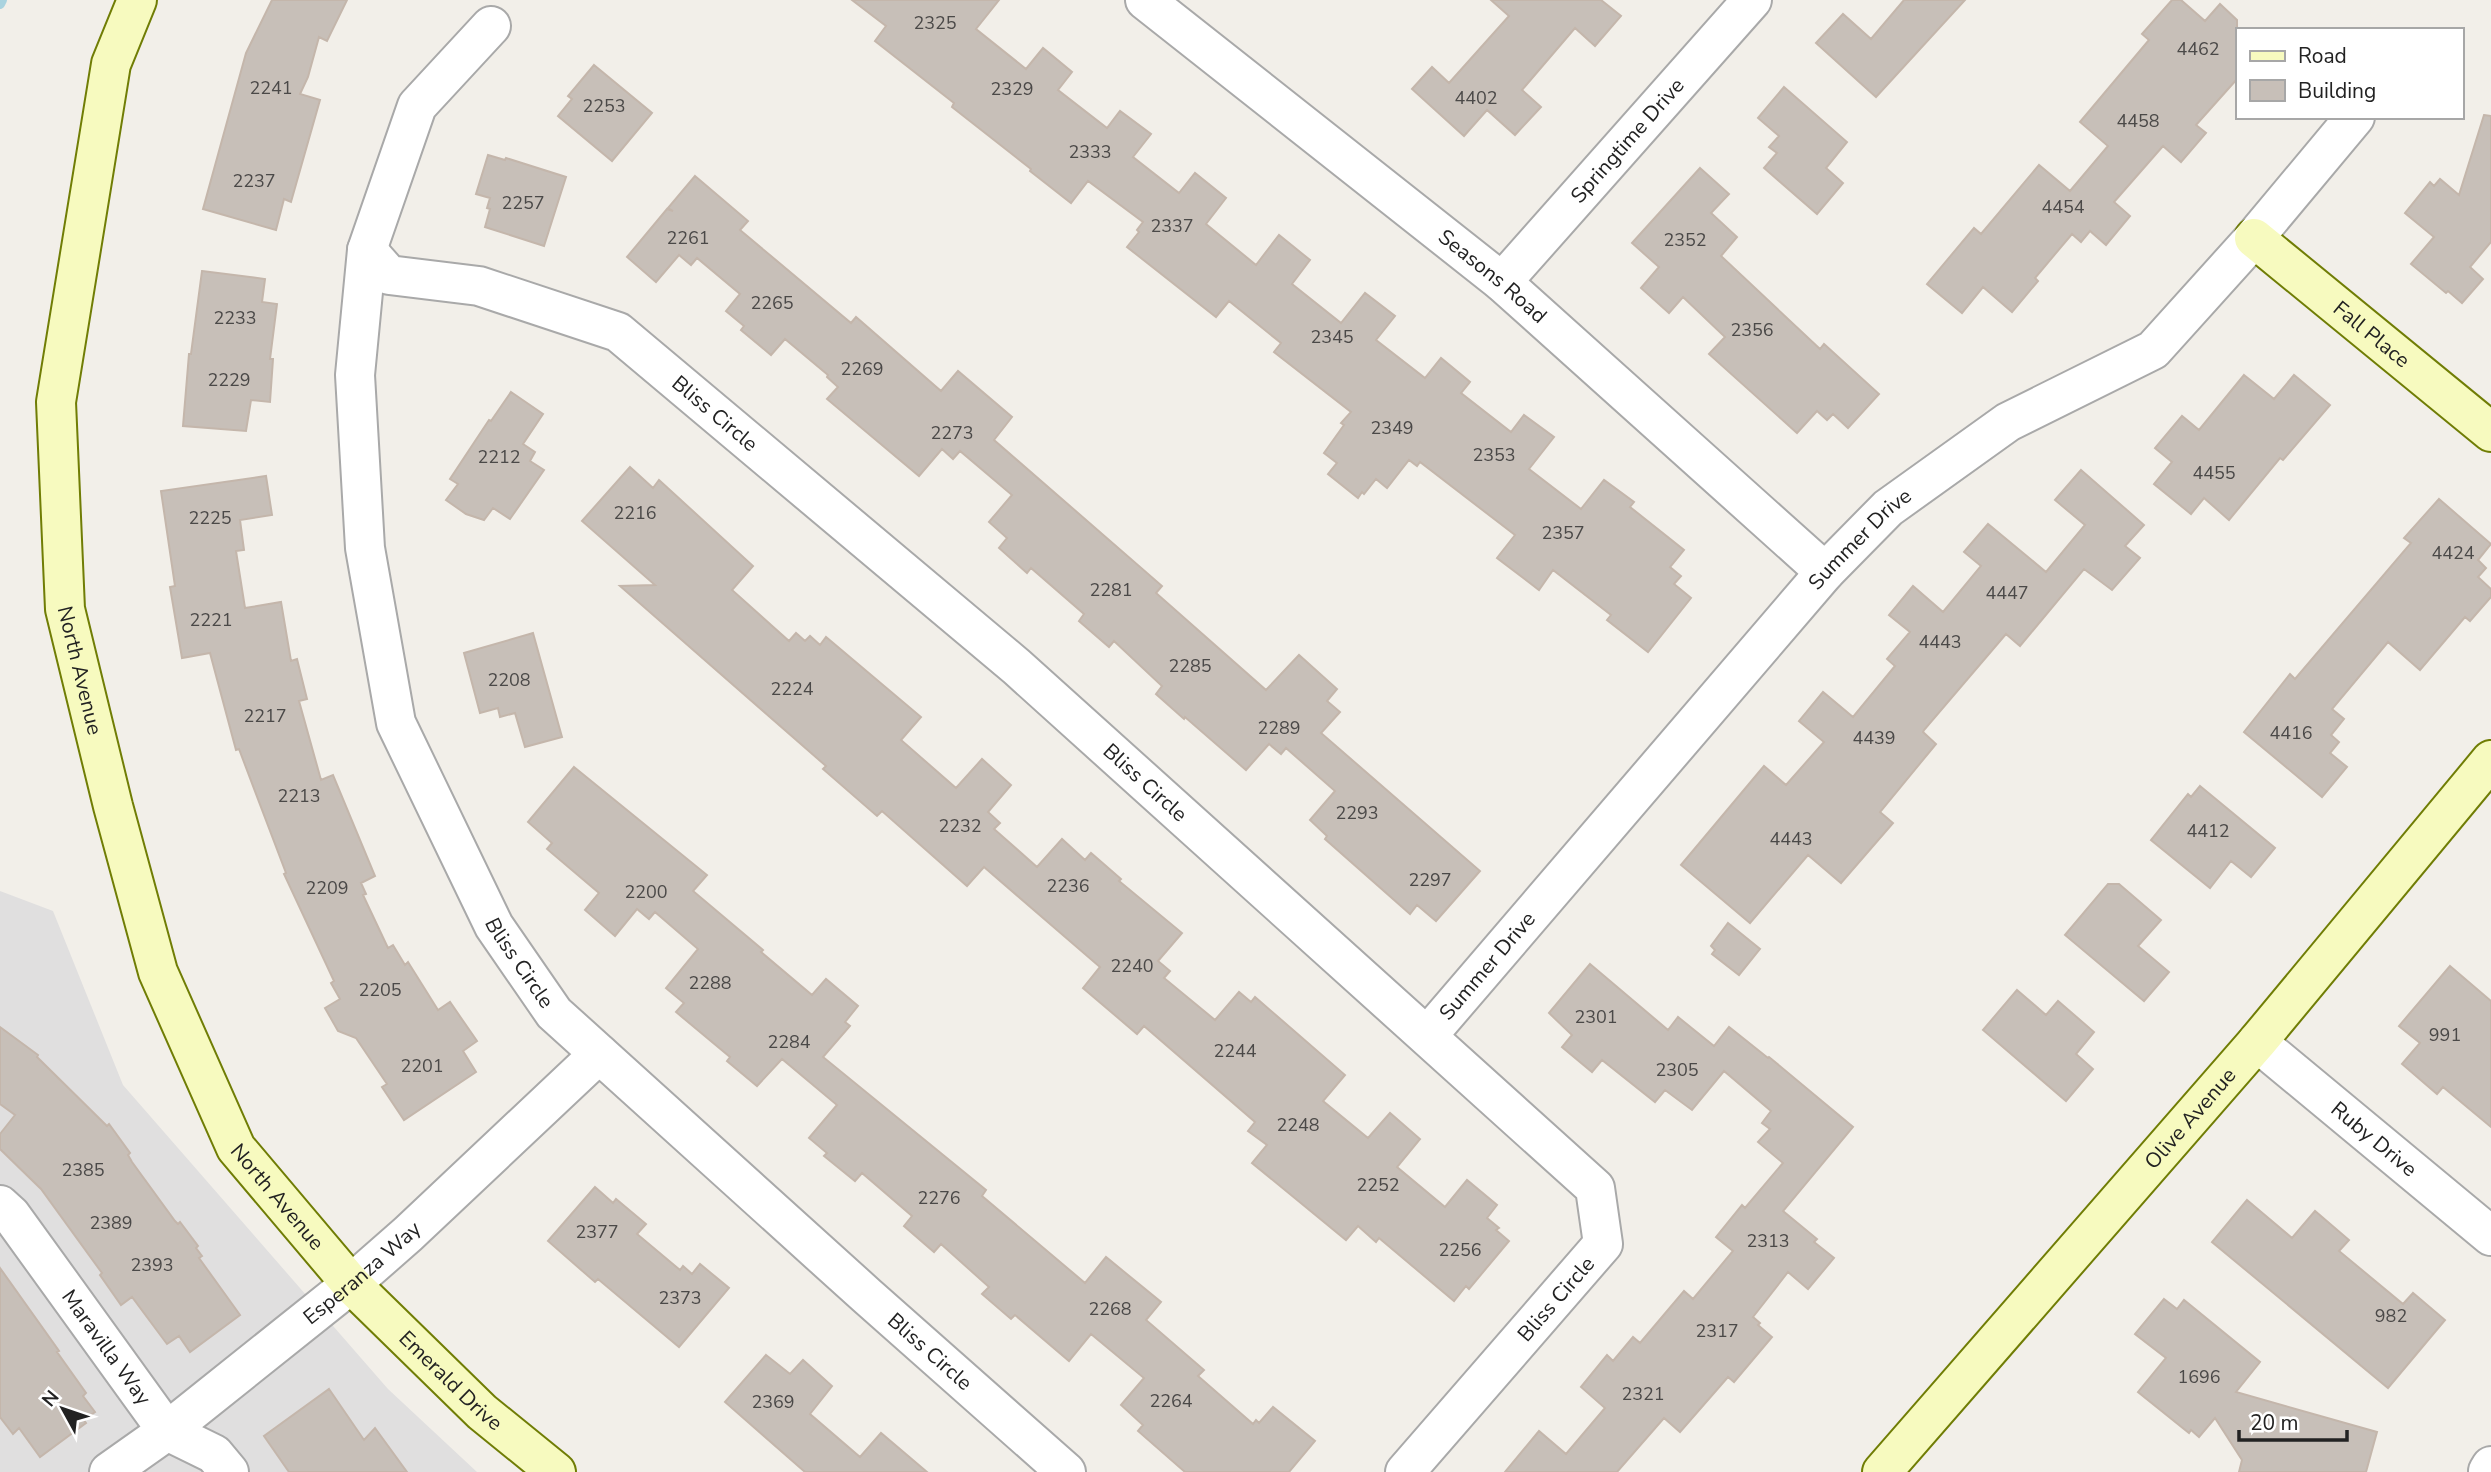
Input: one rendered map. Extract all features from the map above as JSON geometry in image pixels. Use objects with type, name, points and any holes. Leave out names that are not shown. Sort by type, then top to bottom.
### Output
[{"type":"main road","name":"North Avenue","points":[[137,0],[111,64],[56,401],[65,610],[113,806],[158,972],[236,1147],[351,1284]]},
{"type":"main road","name":"Fall Place","points":[[2254,237],[2491,432]]},
{"type":"main road","name":"Olive Avenue","points":[[1882,1472],[2257,1042],[2491,760]]},
{"type":"main road","name":"Emerald Drive","points":[[351,1284],[482,1412],[555,1472]]},
{"type":"street","name":"Seasons Road","points":[[1144,0],[1502,282],[1825,572]]},
{"type":"street","name":"Springtime Drive","points":[[1502,282],[1752,0]]},
{"type":"street","name":"Bliss Circle","points":[[491,26],[417,106],[367,250],[355,375],[365,548],[396,723],[495,926],[554,1013],[1066,1472]]},
{"type":"street","name":"Summer Drive","points":[[1428,1035],[1825,572],[1888,508],[2008,422],[2153,350],[2254,237],[2353,119]]},
{"type":"street","name":"Bliss Circle","points":[[367,250],[388,275],[479,286],[618,332],[1017,667],[1595,1188],[1603,1244],[1405,1472]]},
{"type":"street","name":"Ruby Drive","points":[[2257,1042],[2491,1236]]},
{"type":"street","name":"Esperanza Way","points":[[109,1472],[167,1431],[351,1284],[599,1054]]},
{"type":"street","name":"Maravilla Way","points":[[0,1205],[11,1215],[167,1431],[214,1454],[229,1472]]},
{"type":"shaded area","points":[[0,891],[53,911],[123,1085],[388,1389],[477,1472],[0,1472]]},
{"type":"building","points":[[272,0],[347,0],[327,41],[319,37],[308,77],[300,94],[320,100],[291,202],[284,199],[276,230],[203,209],[246,53]]},
{"type":"building","points":[[852,0],[999,0],[976,29],[1026,69],[1043,48],[1072,72],[1058,90],[1107,128],[1120,111],[1151,134],[1133,157],[1179,193],[1195,173],[1226,198],[1206,224],[1256,265],[1279,235],[1310,260],[1292,284],[1341,323],[1365,293],[1395,316],[1376,340],[1425,378],[1441,358],[1470,382],[1461,393],[1511,432],[1524,415],[1554,437],[1529,469],[1581,509],[1604,480],[1634,502],[1630,507],[1684,550],[1670,567],[1681,576],[1674,584],[1691,598],[1648,652],[1607,620],[1611,615],[1553,570],[1539,590],[1497,558],[1515,535],[1420,462],[1417,466],[1409,460],[1387,488],[1376,479],[1358,498],[1328,474],[1337,463],[1324,453],[1344,425],[1341,423],[1351,412],[1274,352],[1281,343],[1229,301],[1216,317],[1127,247],[1143,222],[1088,181],[1071,203],[1030,171],[1031,169],[952,107],[954,103],[875,41],[886,26]]},
{"type":"building","points":[[1491,0],[1601,0],[1621,16],[1595,46],[1575,28],[1522,90],[1541,107],[1515,135],[1487,110],[1464,136],[1412,89],[1432,67],[1449,83],[1509,16]]},
{"type":"building","points":[[1904,0],[1965,0],[1876,97],[1816,43],[1843,14],[1871,39]]},
{"type":"building","points":[[2172,0],[2181,0],[2205,21],[2220,4],[2237,20],[2236,80],[2196,125],[2206,133],[2181,162],[2163,146],[2114,202],[2130,216],[2106,245],[2090,231],[2081,242],[2072,234],[2035,278],[2038,281],[2012,312],[1983,287],[1962,313],[1927,284],[1974,228],[1981,234],[2039,165],[2070,191],[2108,146],[2080,122],[2149,40],[2142,34]]},
{"type":"building","points":[[594,65],[652,113],[612,161],[558,116],[572,99],[568,96]]},
{"type":"building","points":[[1784,87],[1847,142],[1826,168],[1843,183],[1817,214],[1764,168],[1777,153],[1769,147],[1779,136],[1758,118]]},
{"type":"building","points":[[2484,115],[2491,116],[2491,242],[2470,267],[2483,279],[2462,303],[2411,264],[2434,237],[2405,213],[2430,182],[2434,186],[2440,179],[2459,195]]},
{"type":"building","points":[[488,155],[566,177],[544,246],[485,227],[490,198],[476,194]]},
{"type":"building","points":[[1700,168],[1729,194],[1711,213],[1737,237],[1721,256],[1820,349],[1824,344],[1879,394],[1848,428],[1833,414],[1827,420],[1817,411],[1797,433],[1709,354],[1725,337],[1683,297],[1669,313],[1641,288],[1659,267],[1632,243]]},
{"type":"building","points":[[695,176],[748,221],[740,230],[851,323],[856,317],[941,391],[958,371],[1012,417],[994,440],[1162,586],[1156,593],[1266,690],[1299,655],[1337,689],[1327,701],[1340,712],[1321,733],[1480,871],[1436,921],[1417,905],[1410,914],[1325,839],[1327,836],[1310,820],[1335,791],[1286,748],[1281,754],[1269,744],[1246,770],[1156,694],[1162,686],[1114,641],[1109,647],[1079,621],[1084,614],[1031,568],[1027,573],[999,548],[1007,538],[989,522],[1012,495],[960,451],[953,459],[942,449],[919,476],[827,399],[838,387],[828,375],[785,339],[771,355],[741,330],[744,326],[726,311],[740,294],[697,258],[691,265],[679,255],[656,282],[627,257],[667,209],[673,211],[668,208]]},
{"type":"building","points":[[202,271],[265,279],[262,302],[277,304],[270,359],[273,359],[270,402],[251,400],[246,431],[183,426],[189,354]]},
{"type":"building","points":[[2244,375],[2274,399],[2294,375],[2330,405],[2283,460],[2280,458],[2229,520],[2204,498],[2191,514],[2154,484],[2172,462],[2155,448],[2182,416],[2199,430]]},
{"type":"building","points":[[511,392],[543,414],[523,444],[535,452],[530,461],[544,470],[510,519],[493,508],[484,520],[466,514],[446,500],[458,484],[450,479]]},
{"type":"building","points":[[630,467],[653,488],[659,480],[753,566],[732,590],[789,641],[796,633],[805,641],[810,636],[820,645],[826,637],[921,717],[901,740],[956,788],[982,759],[1011,785],[988,812],[1000,823],[994,829],[1037,867],[1062,839],[1085,860],[1091,853],[1121,879],[1119,881],[1182,933],[1158,961],[1170,971],[1164,978],[1215,1020],[1239,992],[1251,1002],[1255,997],[1345,1075],[1323,1101],[1368,1138],[1390,1113],[1420,1139],[1397,1167],[1445,1207],[1467,1180],[1497,1205],[1487,1218],[1509,1241],[1469,1289],[1466,1286],[1454,1301],[1379,1238],[1376,1242],[1358,1226],[1346,1240],[1252,1163],[1267,1145],[1248,1131],[1255,1122],[1144,1026],[1137,1034],[1083,988],[1100,967],[984,867],[967,886],[882,811],[877,816],[823,769],[826,766],[620,586],[655,585],[582,521]]},
{"type":"building","points":[[2081,470],[2144,525],[2125,546],[2140,558],[2112,590],[2084,569],[2020,646],[2006,634],[1924,730],[1936,744],[1880,812],[1893,823],[1841,883],[1808,855],[1750,923],[1681,865],[1764,766],[1786,785],[1824,742],[1799,721],[1823,692],[1853,717],[1895,666],[1887,659],[1910,632],[1889,615],[1913,586],[1943,612],[1981,566],[1964,552],[1988,524],[2046,572],[2085,525],[2055,500]]},
{"type":"building","points":[[266,476],[272,515],[240,520],[244,550],[236,551],[245,608],[281,602],[291,661],[297,659],[307,699],[299,701],[321,780],[333,775],[375,876],[361,883],[366,894],[363,895],[388,948],[393,945],[405,965],[408,962],[438,1010],[450,1002],[477,1041],[463,1051],[476,1072],[404,1120],[382,1087],[387,1084],[356,1038],[338,1031],[325,1008],[340,999],[284,874],[286,873],[239,749],[236,750],[210,653],[182,658],[170,587],[175,586],[161,491]]},
{"type":"building","points":[[2439,499],[2491,544],[2478,560],[2486,568],[2478,577],[2491,589],[2491,597],[2470,621],[2465,617],[2420,670],[2388,642],[2332,709],[2344,719],[2331,735],[2339,742],[2330,753],[2347,767],[2322,797],[2244,732],[2290,674],[2295,679],[2411,543],[2404,538]]},
{"type":"building","points":[[533,633],[562,737],[525,747],[515,713],[500,717],[498,708],[480,713],[464,653]]},
{"type":"building","points":[[574,767],[707,875],[693,891],[812,995],[826,979],[858,1006],[845,1022],[850,1026],[823,1057],[986,1190],[982,1196],[1085,1283],[1106,1257],[1161,1302],[1146,1320],[1204,1370],[1198,1376],[1253,1424],[1256,1420],[1259,1423],[1273,1407],[1315,1441],[1289,1472],[1185,1472],[1138,1431],[1143,1425],[1121,1405],[1144,1378],[1091,1334],[1069,1361],[1015,1315],[1011,1319],[982,1294],[989,1287],[941,1244],[934,1252],[904,1226],[912,1216],[862,1173],[855,1181],[824,1156],[827,1153],[809,1138],[837,1105],[782,1059],[757,1086],[727,1061],[730,1057],[676,1012],[684,1003],[666,988],[698,949],[655,912],[649,919],[637,909],[615,936],[585,910],[599,893],[547,849],[552,843],[528,822]]},
{"type":"building","points":[[2200,786],[2275,848],[2251,877],[2231,861],[2210,888],[2151,840],[2188,794],[2191,797]]},
{"type":"building","points":[[2108,884],[2119,884],[2161,920],[2138,946],[2169,972],[2144,1001],[2065,935]]},
{"type":"building","points":[[1728,923],[1760,949],[1739,975],[1712,954],[1715,950],[1711,946]]},
{"type":"building","points":[[1590,964],[1668,1030],[1678,1017],[1714,1046],[1729,1027],[1853,1127],[1783,1211],[1817,1239],[1814,1242],[1834,1258],[1808,1289],[1788,1272],[1753,1317],[1772,1337],[1734,1382],[1728,1377],[1680,1432],[1664,1418],[1617,1472],[1505,1472],[1539,1431],[1566,1454],[1605,1408],[1581,1387],[1607,1355],[1613,1361],[1633,1337],[1640,1343],[1684,1291],[1693,1299],[1733,1251],[1716,1237],[1742,1205],[1745,1208],[1783,1163],[1758,1142],[1770,1129],[1762,1123],[1771,1111],[1724,1071],[1692,1110],[1665,1090],[1655,1102],[1602,1060],[1592,1072],[1562,1047],[1572,1035],[1549,1013]]},
{"type":"building","points":[[2450,966],[2491,1001],[2491,1127],[2443,1087],[2437,1094],[2402,1064],[2420,1043],[2399,1026]]},
{"type":"building","points":[[2017,990],[2046,1015],[2058,1001],[2094,1032],[2076,1054],[2093,1069],[2066,1101],[1983,1030]]},
{"type":"building","points":[[0,1027],[38,1055],[37,1057],[107,1126],[109,1124],[130,1153],[128,1155],[132,1162],[175,1221],[178,1224],[180,1222],[198,1246],[196,1248],[202,1256],[199,1258],[240,1315],[190,1352],[179,1336],[167,1344],[132,1297],[121,1305],[100,1275],[102,1273],[41,1189],[0,1149],[0,1134],[15,1115],[0,1104]]},
{"type":"building","points":[[595,1187],[613,1203],[616,1199],[646,1224],[637,1234],[680,1270],[683,1266],[692,1274],[700,1264],[729,1288],[679,1347],[598,1279],[595,1282],[548,1241]]},
{"type":"building","points":[[2247,1200],[2292,1238],[2315,1211],[2349,1240],[2339,1251],[2403,1304],[2413,1293],[2445,1320],[2388,1388],[2212,1242]]},
{"type":"building","points":[[0,1268],[59,1351],[57,1352],[86,1393],[83,1396],[95,1412],[84,1420],[86,1423],[40,1457],[19,1428],[13,1434],[0,1417]]},
{"type":"building","points":[[2164,1299],[2177,1309],[2184,1300],[2260,1362],[2236,1392],[2377,1432],[2366,1472],[2239,1472],[2242,1460],[2215,1418],[2199,1437],[2191,1430],[2189,1433],[2138,1392],[2166,1358],[2135,1334]]},
{"type":"building","points":[[766,1355],[790,1374],[803,1360],[832,1386],[810,1414],[860,1457],[881,1433],[927,1472],[805,1472],[725,1402]]},
{"type":"building","points":[[329,1389],[364,1440],[375,1428],[407,1472],[289,1472],[264,1436]]},
{"type":"waterway","points":[[0,4],[2,0]]}]
